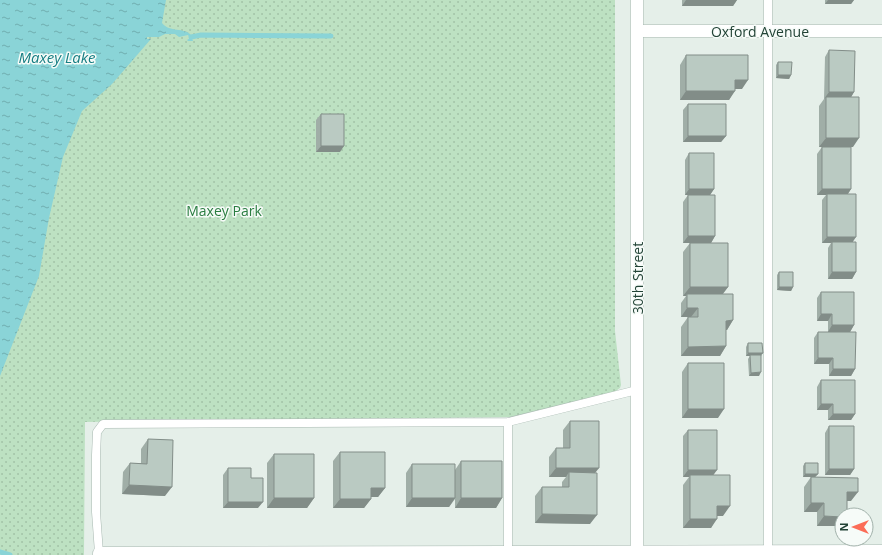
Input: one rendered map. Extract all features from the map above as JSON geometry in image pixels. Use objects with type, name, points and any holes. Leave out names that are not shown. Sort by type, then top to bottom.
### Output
[{"type":"street","name":"30th Street","points":[[637,0],[637,553]]},
{"type":"street","name":"Oxford Avenue","points":[[637,31],[882,31]]},
{"type":"street","points":[[99,554],[768,553],[882,551]]},
{"type":"lane","points":[[768,0],[768,553]]},
{"type":"lane","points":[[99,554],[96,506],[96,455],[97,432],[103,424],[508,422],[637,390]]},
{"type":"lane","points":[[508,422],[508,553]]},
{"type":"green space","name":"Maxey Park","points":[[0,0],[615,0],[615,331],[621,385],[620,388],[613,393],[510,417],[85,422],[84,555],[0,555]]},
{"type":"water","name":"Maxey Lake","points":[[0,0],[166,0],[162,23],[169,28],[185,31],[191,35],[193,41],[187,40],[190,38],[188,35],[179,37],[175,34],[165,34],[159,37],[147,37],[147,39],[151,39],[112,84],[82,111],[63,157],[49,218],[39,276],[0,376]]},
{"type":"building","points":[[829,50],[855,51],[854,92],[829,92]]},
{"type":"building","points":[[686,55],[748,55],[748,80],[735,80],[735,91],[686,91]]},
{"type":"building","points":[[778,62],[792,62],[791,75],[778,75]]},
{"type":"building","points":[[826,97],[859,97],[859,138],[826,138]]},
{"type":"building","points":[[688,104],[726,104],[726,136],[688,136]]},
{"type":"building","points":[[321,114],[344,114],[344,146],[321,146]]},
{"type":"building","points":[[822,147],[851,147],[851,189],[822,189]]},
{"type":"building","points":[[689,153],[714,153],[714,189],[689,189]]},
{"type":"building","points":[[827,194],[856,194],[856,237],[827,237]]},
{"type":"building","points":[[688,195],[715,195],[715,236],[688,236]]},
{"type":"building","points":[[832,242],[856,242],[856,272],[832,272]]},
{"type":"building","points":[[690,243],[728,243],[728,287],[690,287]]},
{"type":"building","points":[[779,272],[793,272],[793,287],[779,287]]},
{"type":"building","points":[[821,292],[854,292],[854,325],[832,325],[832,314],[821,314]]},
{"type":"building","points":[[687,294],[733,294],[733,320],[726,321],[726,346],[688,347],[688,317],[698,317],[698,308],[687,308]]},
{"type":"building","points":[[818,332],[856,332],[855,369],[833,369],[833,358],[818,358]]},
{"type":"building","points":[[748,343],[762,343],[763,353],[748,353]]},
{"type":"building","points":[[750,355],[761,355],[761,372],[751,373]]},
{"type":"building","points":[[688,363],[724,363],[724,409],[688,409]]},
{"type":"building","points":[[821,380],[855,380],[855,414],[833,414],[833,404],[821,404]]},
{"type":"building","points":[[570,421],[599,421],[599,468],[556,468],[556,448],[570,448]]},
{"type":"building","points":[[829,426],[854,426],[854,469],[829,469]]},
{"type":"building","points":[[688,430],[717,430],[717,470],[688,470]]},
{"type":"building","points":[[148,439],[173,440],[172,487],[129,485],[130,463],[147,464]]},
{"type":"building","points":[[340,452],[385,452],[385,488],[371,488],[371,499],[340,499]]},
{"type":"building","points":[[274,454],[314,454],[314,498],[274,498]]},
{"type":"building","points":[[461,461],[502,461],[502,498],[461,498]]},
{"type":"building","points":[[805,463],[818,463],[818,474],[805,474]]},
{"type":"building","points":[[412,464],[455,464],[455,498],[412,498]]},
{"type":"building","points":[[228,468],[251,468],[251,478],[263,478],[263,502],[228,502]]},
{"type":"building","points":[[569,472],[597,473],[597,515],[542,514],[542,487],[569,487]]},
{"type":"building","points":[[690,475],[730,475],[730,506],[717,506],[717,519],[690,519]]},
{"type":"building","points":[[811,477],[858,478],[858,492],[847,492],[847,507],[834,507],[834,517],[824,516],[824,503],[811,503]]},
{"type":"waterway","points":[[191,37],[201,35],[331,36]]},
{"type":"waterway","points":[[0,552],[10,555]]}]
